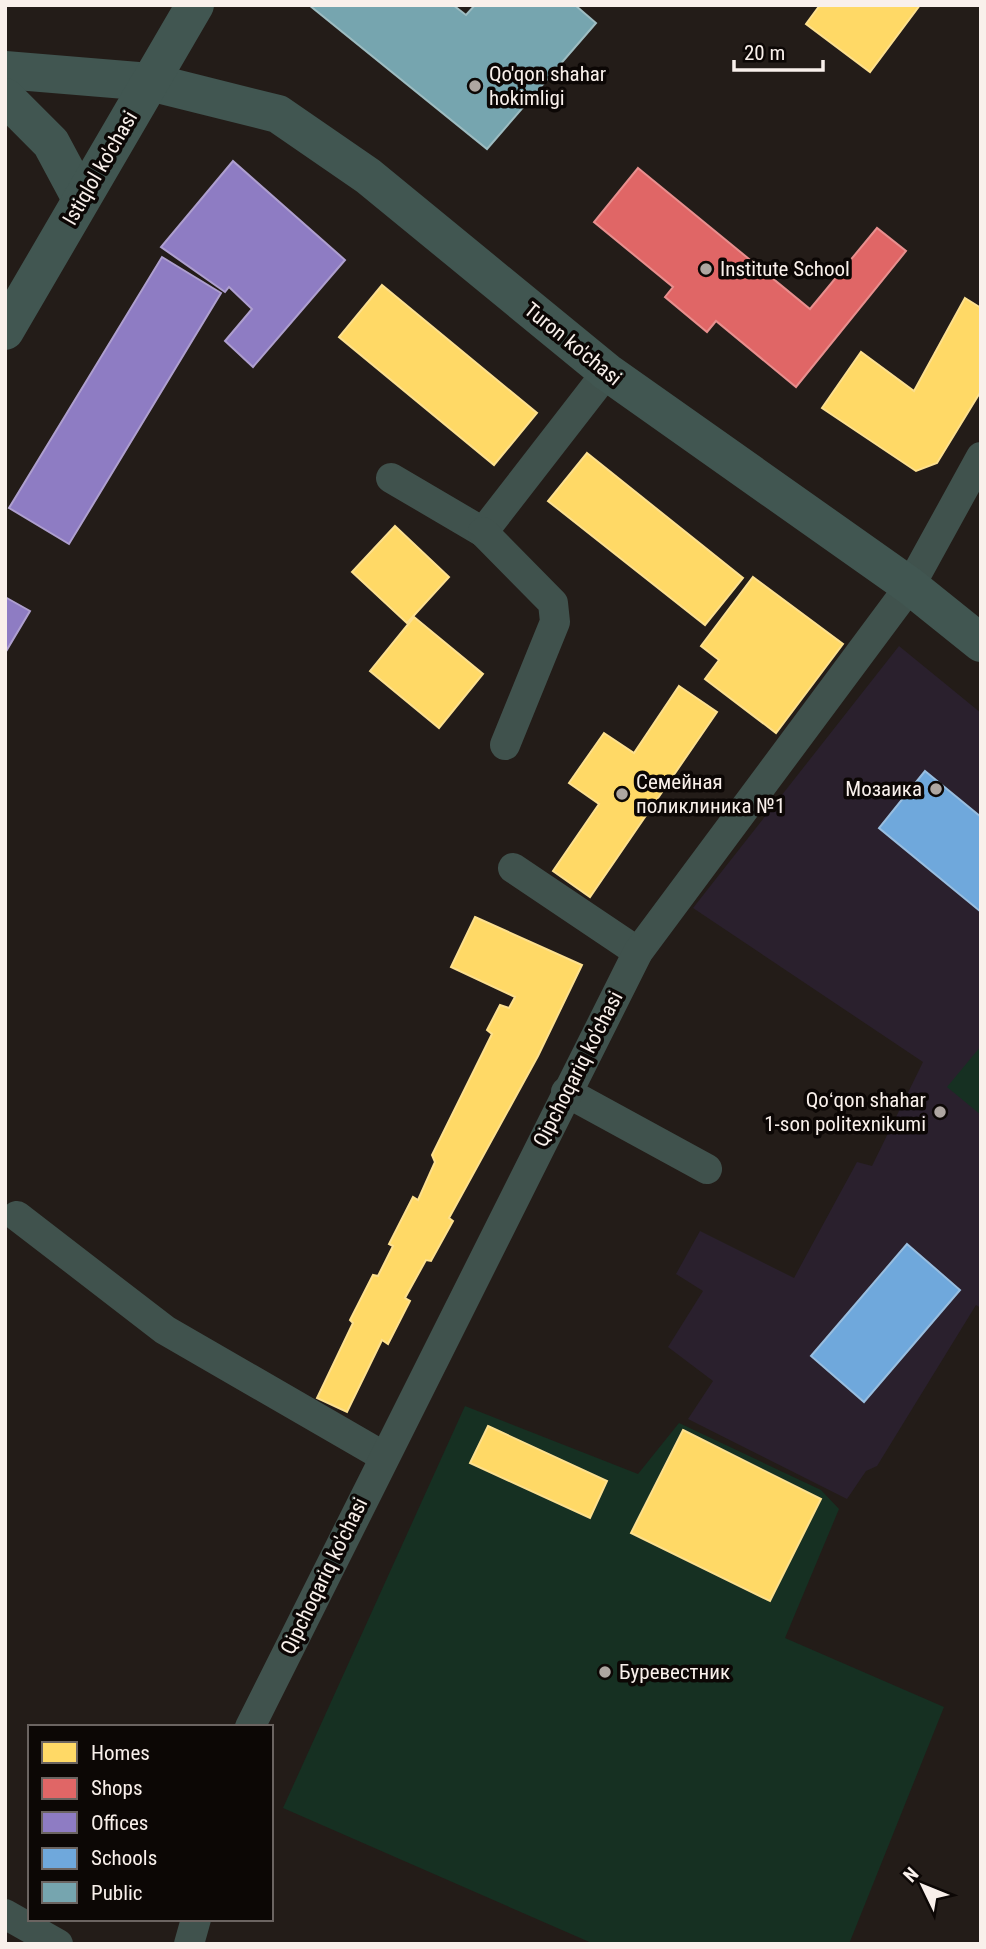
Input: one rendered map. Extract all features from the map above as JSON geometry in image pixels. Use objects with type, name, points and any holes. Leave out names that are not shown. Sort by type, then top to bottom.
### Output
[{"type":"main road","name":"Istiqlol ko'chasi","points":[[5,331],[195,5]]},
{"type":"main road","name":"Turon ko'chasi","points":[[5,70],[150,82],[278,114],[368,176],[607,372],[910,586],[981,643]]},
{"type":"main road","points":[[5,97],[51,143],[81,199]]},
{"type":"street","points":[[483,532],[607,372]]},
{"type":"street","name":"Qipchoqariq ko'chasi","points":[[251,1725],[383,1456],[638,952],[910,586],[981,457]]},
{"type":"street","points":[[391,478],[483,532],[553,603],[555,622],[505,744]]},
{"type":"street","points":[[513,868],[638,952]]},
{"type":"street","points":[[566,1092],[707,1169]]},
{"type":"street","points":[[17,1216],[165,1330],[383,1456]]},
{"type":"street","points":[[5,1914],[58,1944]]},
{"type":"street","points":[[189,1944],[195,1921]]},
{"type":"shaded area","name":"Qoʻqon shahar 1-son politexnikumi","points":[[899,646],[981,713],[981,1308],[976,1305],[877,1466],[866,1471],[847,1499],[688,1419],[713,1381],[668,1347],[703,1291],[676,1274],[700,1231],[794,1278],[857,1162],[872,1166],[923,1062],[693,908]]},
{"type":"green space","points":[[981,1046],[981,1115],[947,1087]]},
{"type":"green space","name":"Буревестник","points":[[465,1406],[638,1474],[679,1423],[821,1490],[839,1509],[785,1638],[944,1707],[849,1944],[594,1944],[283,1808]]},
{"type":"building: Homes","points":[[820,5],[920,5],[870,72],[806,24]]},
{"type":"building: Homes","points":[[382,285],[537,413],[494,465],[339,337]]},
{"type":"building: Homes","points":[[965,298],[981,308],[981,391],[937,463],[916,471],[822,408],[861,352],[914,391]]},
{"type":"building: Homes","points":[[587,453],[743,578],[705,625],[548,501]]},
{"type":"building: Homes","points":[[395,526],[449,577],[407,623],[352,572]]},
{"type":"building: Homes","points":[[753,577],[843,644],[776,733],[705,679],[719,660],[701,646]]},
{"type":"building: Homes","points":[[414,617],[483,674],[439,728],[370,671]]},
{"type":"building: Homes","name":"Семейная поликлиника №1","points":[[679,686],[717,712],[590,897],[553,871],[599,804],[569,783],[604,733],[634,753]]},
{"type":"building: Homes","points":[[475,917],[582,965],[538,1056],[449,1218],[453,1221],[431,1261],[426,1260],[405,1298],[410,1301],[388,1344],[382,1340],[347,1412],[317,1398],[353,1323],[350,1320],[373,1275],[378,1276],[393,1246],[389,1244],[413,1197],[418,1200],[435,1162],[432,1155],[492,1034],[487,1030],[500,1005],[509,1008],[515,997],[451,967]]},
{"type":"building: Homes","points":[[488,1426],[607,1481],[590,1518],[470,1463]]},
{"type":"building: Homes","points":[[683,1430],[821,1499],[770,1601],[631,1533]]},
{"type":"building: Shops","name":"Institute School","points":[[638,168],[810,309],[877,228],[906,251],[796,387],[716,321],[707,332],[665,297],[673,287],[594,222]]},
{"type":"building: Offices","points":[[233,161],[345,260],[253,367],[225,341],[252,309],[229,287],[225,292],[161,247]]},
{"type":"building: Offices","points":[[162,257],[221,293],[69,544],[9,508]]},
{"type":"building: Offices","points":[[5,597],[30,611],[5,653]]},
{"type":"building: Schools","points":[[925,771],[981,817],[981,912],[879,828]]},
{"type":"building: Schools","points":[[907,1244],[960,1290],[864,1402],[811,1356]]},
{"type":"building: Public","name":"Qo'qon shahar hokimligi","points":[[309,5],[453,5],[466,15],[475,5],[575,5],[596,23],[487,149]]},
{"type":"place","name":"Qo'qon shahar hokimligi","points":[[475,86]]},
{"type":"place","name":"Institute School","points":[[706,269]]},
{"type":"place","name":"Мозаика","points":[[936,789]]},
{"type":"place","name":"Семейная поликлиника №1","points":[[622,794]]},
{"type":"place","name":"Qoʻqon shahar 1-son politexnikumi","points":[[940,1112]]},
{"type":"place","name":"Буревестник","points":[[605,1672]]}]
